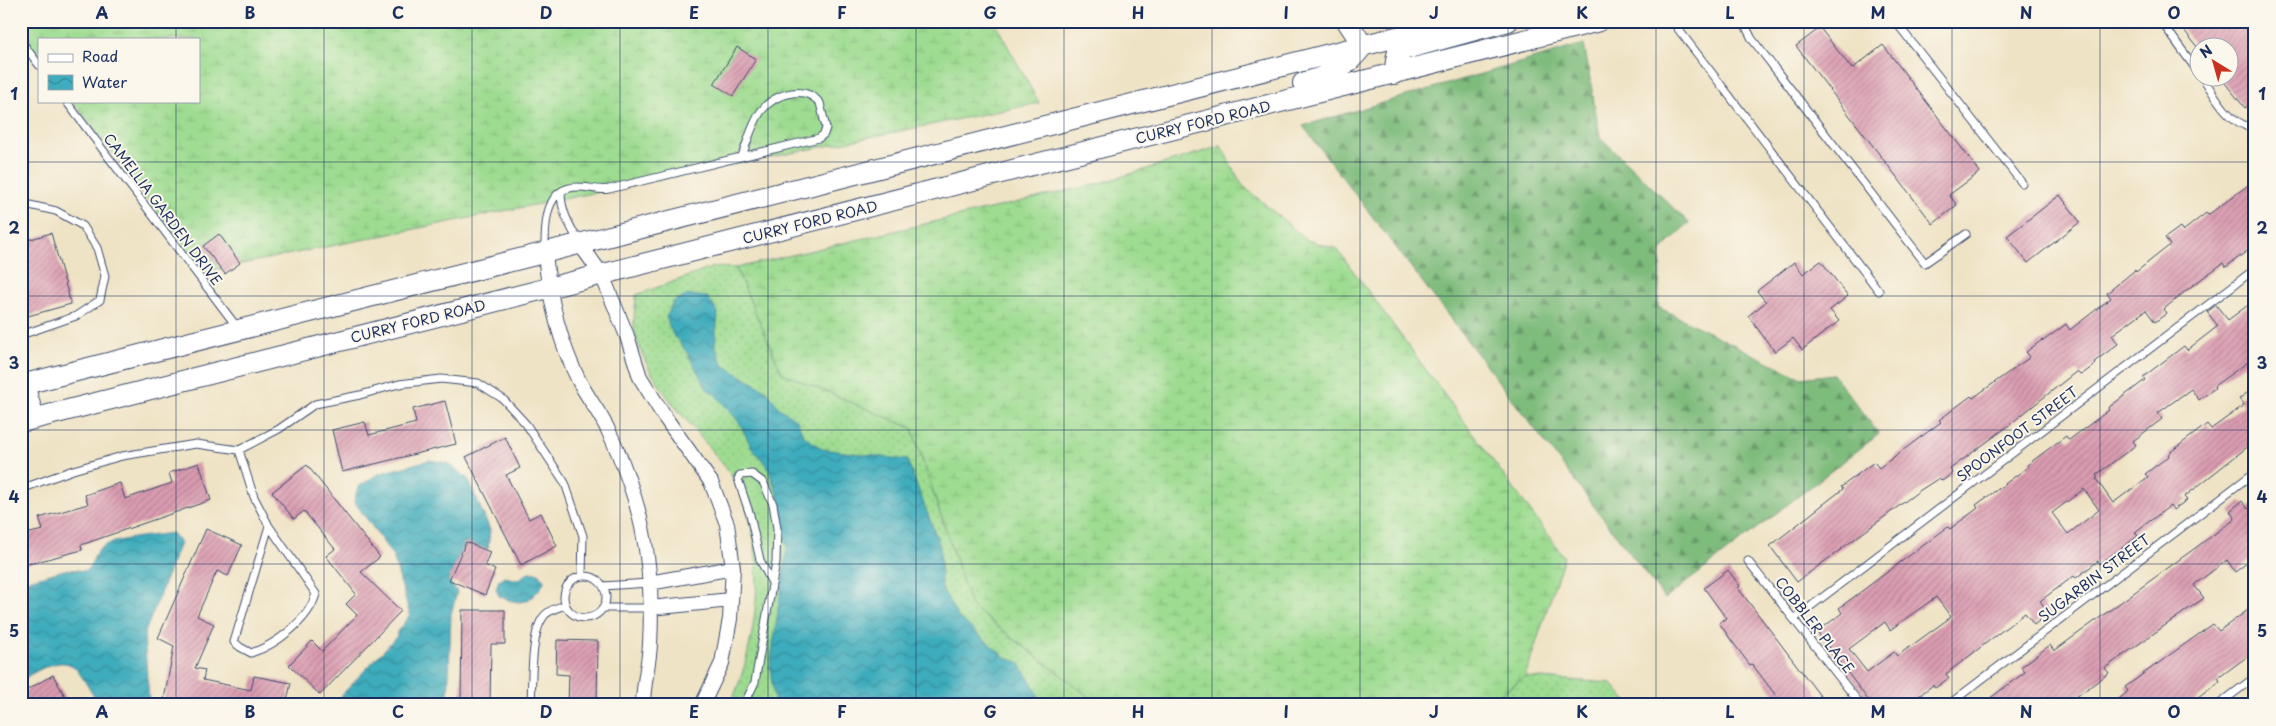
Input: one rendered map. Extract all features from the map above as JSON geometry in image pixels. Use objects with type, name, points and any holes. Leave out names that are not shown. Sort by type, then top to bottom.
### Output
[{"type":"main road","points":[[1347,21],[1363,46]]},
{"type":"main road","points":[[23,378],[240,331],[1460,21]]},
{"type":"main road","points":[[1394,74],[1397,55],[1404,49],[1508,21]]},
{"type":"main road","name":"CURRY FORD ROAD","points":[[29,420],[1599,21]]},
{"type":"main road","points":[[988,176],[1021,155],[1329,76],[1349,63],[1363,46]]},
{"type":"street","points":[[580,244],[602,275],[627,336],[640,378],[664,416],[711,482],[728,524],[733,568],[731,600],[722,663],[702,705]]},
{"type":"street","points":[[545,253],[548,288],[560,336],[579,381],[608,430],[625,473],[642,526],[650,608],[650,646],[643,687],[643,705]]},
{"type":"street","points":[[23,378],[29,420]]},
{"type":"street","points":[[649,583],[733,568]]},
{"type":"street","points":[[650,608],[731,600]]},
{"type":"lane","points":[[1672,21],[1879,291]]},
{"type":"lane","points":[[1743,21],[1752,39],[1924,263],[1966,234]]},
{"type":"lane","points":[[1895,21],[2022,183]]},
{"type":"lane","points":[[2162,21],[2188,58]]},
{"type":"lane","points":[[21,41],[38,64]]},
{"type":"lane","points":[[2210,88],[2239,124],[2246,126],[2255,122]]},
{"type":"lane","points":[[545,253],[547,209],[561,192],[568,188],[580,186],[598,191],[610,189],[819,138],[824,134],[826,128],[820,102],[806,92],[797,92],[774,98],[765,106],[756,121],[742,156]]},
{"type":"lane","name":"CAMELLIA GARDEN DRIVE","points":[[67,102],[240,331]]},
{"type":"lane","points":[[561,192],[564,215],[580,244]]},
{"type":"lane","points":[[21,203],[56,211],[82,226],[97,248],[105,276],[100,300],[76,316],[21,335]]},
{"type":"lane","name":"SPOONFOOT STREET","points":[[1794,619],[2255,269]]},
{"type":"lane","points":[[21,489],[73,470],[122,456],[196,444],[239,450],[279,429],[315,404],[360,395],[398,384],[440,379],[478,383],[503,400],[526,424],[565,484],[583,536],[582,576]]},
{"type":"lane","points":[[239,450],[254,497],[268,526],[316,594],[314,603],[284,637],[265,648],[251,652],[234,642],[268,526]]},
{"type":"lane","name":"SUGARBIN STREET","points":[[1948,705],[2255,472]]},
{"type":"lane","points":[[744,705],[755,682],[776,562],[777,528],[773,504],[763,482],[752,474],[746,473],[740,475],[738,479],[750,516],[760,560],[772,583]]},
{"type":"lane","name":"COBBLER PLACE","points":[[1748,561],[1862,705]]},
{"type":"lane","points":[[582,576],[594,578],[603,586],[606,597],[603,608],[593,617],[580,618],[574,615],[565,605],[566,586],[576,578],[582,576]]},
{"type":"lane","points":[[603,586],[649,583]]},
{"type":"lane","points":[[531,705],[535,643],[542,619],[549,611],[565,605]]},
{"type":"lane","points":[[603,608],[650,608]]},
{"type":"lane","points":[[2218,705],[2255,677]]},
{"type":"green space","points":[[21,21],[994,21],[1039,103],[202,272],[74,102],[200,102],[200,38],[38,38],[38,55],[21,33]]},
{"type":"green space","points":[[1584,44],[1600,137],[1689,223],[1661,251],[1658,307],[1801,378],[1833,374],[1879,434],[1665,599],[1303,126]]},
{"type":"green space","points":[[1221,146],[1242,185],[1307,240],[1337,249],[1564,557],[1525,677],[1485,705],[1300,705],[1272,700],[1239,705],[1100,705],[971,606],[912,428],[782,373],[736,268],[1101,183]]},
{"type":"green space","points":[[714,267],[736,268],[782,373],[912,428],[971,606],[1100,705],[730,705],[740,680],[754,623],[756,562],[753,532],[745,505],[734,480],[658,383],[641,351],[634,324],[636,295]]},
{"type":"green space","points":[[1525,677],[1611,683],[1630,705],[1485,705]]},
{"type":"water","points":[[689,295],[707,297],[718,312],[715,345],[723,365],[767,391],[779,408],[797,420],[803,435],[822,449],[907,460],[940,546],[941,586],[957,616],[1006,658],[1019,662],[1044,705],[775,705],[770,667],[787,548],[780,501],[767,465],[753,450],[739,422],[715,394],[707,389],[686,351],[672,333],[666,317],[673,302]]},
{"type":"water","points":[[429,460],[448,463],[468,479],[490,530],[488,549],[465,542],[448,580],[457,592],[451,614],[448,705],[323,705],[339,698],[397,636],[397,632],[410,615],[393,556],[354,501],[358,487],[378,474]]},
{"type":"water","points":[[172,533],[180,543],[144,635],[149,699],[152,705],[99,705],[79,673],[73,666],[67,663],[53,664],[21,680],[21,582],[68,569],[85,571],[100,549],[114,542]]},
{"type":"water","points":[[529,572],[539,573],[544,581],[531,598],[518,602],[499,596],[496,589],[499,580],[505,577],[518,580]]},
{"type":"building","points":[[2177,21],[2255,21],[2255,101],[2245,108],[2229,88],[2238,88],[2238,38],[2190,38]]},
{"type":"building","points":[[1820,28],[1852,69],[1883,45],[1980,172],[1949,195],[1957,205],[1933,224],[1796,46]]},
{"type":"building","points":[[737,47],[756,59],[733,96],[714,84]]},
{"type":"building","points":[[2255,180],[2255,245],[2226,267],[2223,263],[2188,289],[2164,309],[2167,313],[2155,322],[2146,310],[2112,335],[2118,344],[2094,362],[2096,364],[2081,375],[2077,371],[1950,469],[1953,473],[1942,481],[1939,478],[1919,491],[1797,582],[1770,546],[1843,489],[1841,487],[1874,462],[1879,468],[1941,422],[1939,420],[1971,396],[1973,398],[2030,357],[2026,352],[2042,340],[2066,324],[2070,330],[2111,298],[2107,293],[2170,245],[2165,238],[2180,227],[2183,231],[2206,213],[2208,215]]},
{"type":"building","points":[[2060,195],[2080,222],[2028,263],[2007,236]]},
{"type":"building","points":[[51,233],[71,304],[21,318],[21,242]]},
{"type":"building","points":[[219,234],[240,263],[225,274],[203,246]]},
{"type":"building","points":[[1821,261],[1848,296],[1830,310],[1839,321],[1802,350],[1793,338],[1775,352],[1748,316],[1766,302],[1757,291],[1794,262],[1803,274]]},
{"type":"building","points":[[2255,300],[2255,357],[2214,386],[2215,388],[2199,400],[2191,389],[2158,413],[2162,419],[2133,441],[2136,445],[2096,475],[2098,478],[2096,479],[2113,503],[2148,477],[2145,474],[2207,424],[2211,429],[2244,405],[2239,399],[2255,387],[2255,441],[2184,497],[2187,500],[2173,510],[2170,506],[2135,532],[2138,536],[2100,564],[2098,561],[2076,578],[2074,576],[2040,601],[2049,613],[2034,625],[2025,613],[1946,674],[1949,678],[1935,688],[1933,685],[1907,705],[1872,705],[1817,632],[1842,613],[1839,608],[1948,527],[1950,529],[1978,508],[1976,505],[2066,436],[2069,440],[2109,410],[2108,408],[2145,380],[2143,377],[2184,346],[2187,350],[2218,326],[2207,312],[2216,305],[2228,320]],"holes":[[[2084,489],[2099,510],[2068,534],[2052,513]],[[1936,597],[1951,617],[1897,656],[1894,652],[1867,672],[1849,649],[1885,622],[1890,630]]]},
{"type":"building","points":[[445,401],[456,444],[342,472],[332,430],[365,422],[369,435],[416,423],[413,409]]},
{"type":"building","points":[[505,437],[520,468],[506,475],[529,519],[541,513],[557,546],[521,565],[466,457]]},
{"type":"building","points":[[199,463],[211,500],[81,545],[82,550],[21,566],[21,535],[43,530],[39,518],[88,504],[85,495],[120,483],[125,499],[172,483],[169,473]]},
{"type":"building","points":[[307,465],[380,557],[361,572],[401,611],[320,695],[289,665],[312,641],[322,651],[357,615],[346,604],[356,594],[326,556],[335,549],[304,511],[294,519],[272,492]]},
{"type":"building","points":[[2242,501],[2248,509],[2255,503],[2255,557],[2235,572],[2227,560],[2194,585],[2204,598],[2105,668],[2109,673],[2065,705],[1981,705],[2025,672],[2021,667],[2050,645],[2054,651],[2235,519],[2230,511]]},
{"type":"building","points":[[206,529],[242,545],[228,576],[217,571],[197,616],[214,624],[195,668],[205,670],[203,680],[251,690],[254,676],[291,683],[286,705],[163,705],[174,646],[158,638]]},
{"type":"building","points":[[466,542],[490,552],[485,565],[495,570],[485,595],[449,580]]},
{"type":"building","points":[[1728,570],[1740,586],[1738,588],[1827,705],[1783,705],[1752,664],[1750,665],[1734,644],[1719,623],[1726,618],[1704,588]]},
{"type":"building","points":[[2255,605],[2255,651],[2218,678],[2220,681],[2189,705],[2112,705],[2128,691],[2125,687],[2213,624],[2219,631]]},
{"type":"building","points":[[462,610],[505,610],[505,644],[491,644],[490,705],[461,705]]},
{"type":"building","points":[[557,640],[598,641],[597,705],[568,705],[569,675],[556,674]]},
{"type":"building","points":[[53,675],[70,705],[21,705],[21,693]]}]
